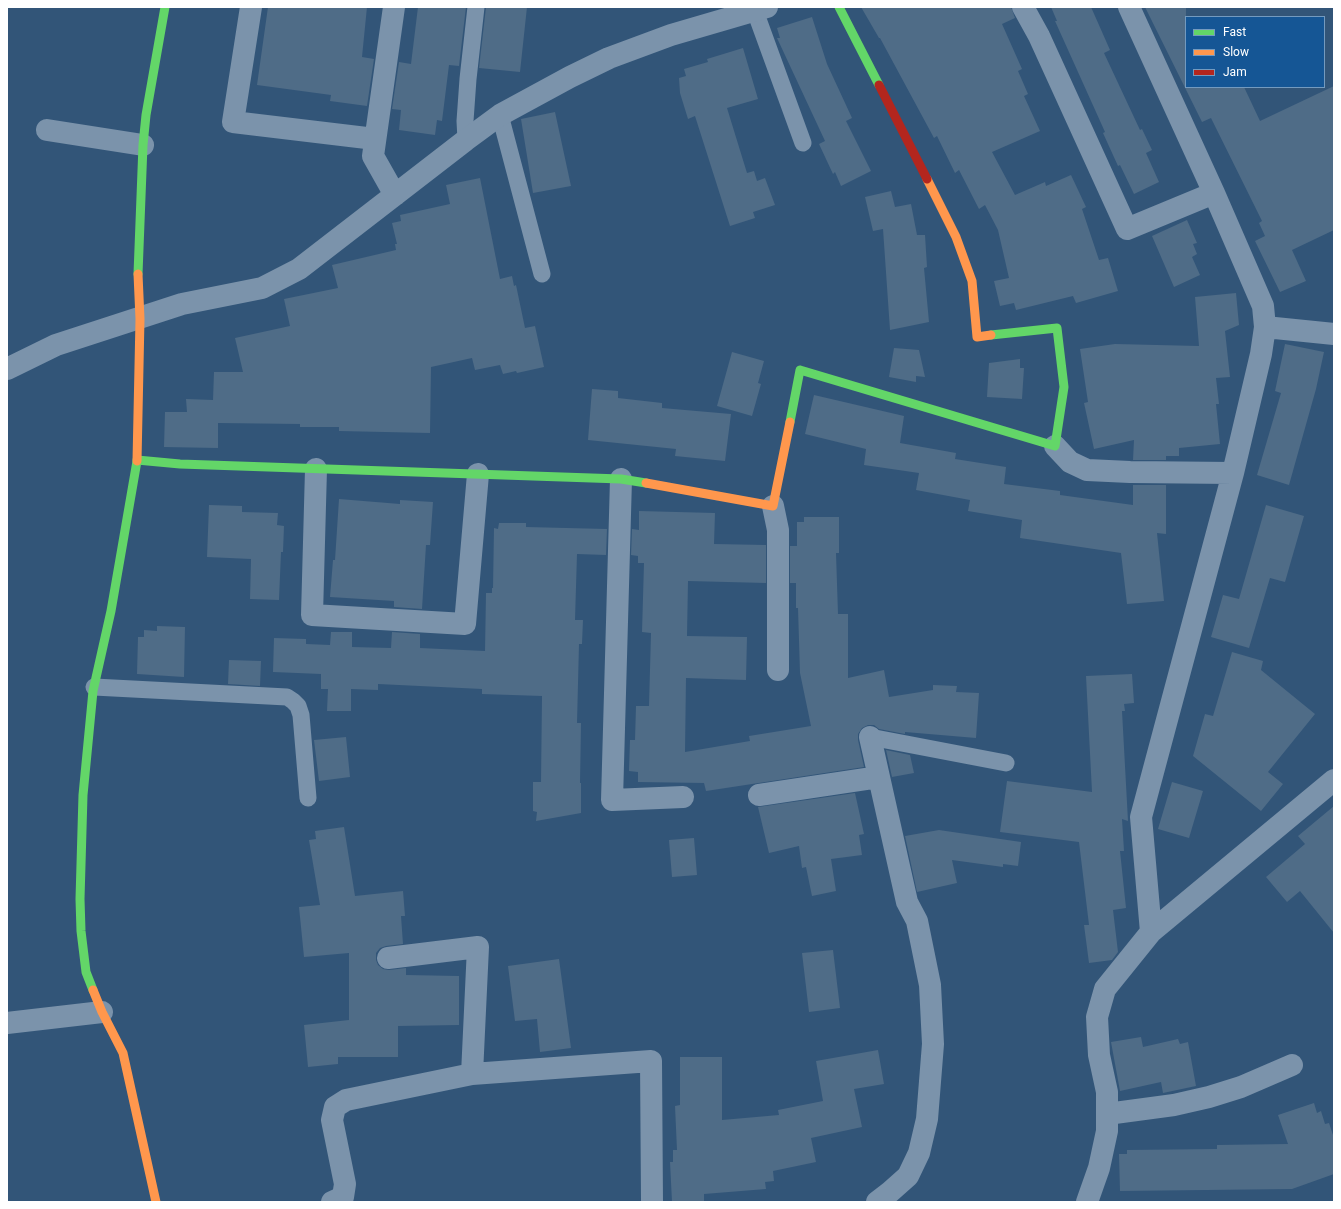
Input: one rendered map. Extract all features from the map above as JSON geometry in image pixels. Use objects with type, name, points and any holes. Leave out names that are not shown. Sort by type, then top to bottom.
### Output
[{"type":"street","points":[[156,1202],[123,1053],[102,1012],[86,972],[81,931],[83,795],[94,687],[111,610],[137,460],[140,319],[138,262],[144,145],[146,115],[165,7]]},
{"type":"street","points":[[251,7],[233,122],[375,139]]},
{"type":"street","points":[[394,7],[373,156],[395,195]]},
{"type":"street","points":[[839,7],[956,237],[972,281],[978,337],[1057,328],[1064,387],[1055,446]]},
{"type":"street","points":[[1023,7],[1042,43],[1127,228],[1214,193]]},
{"type":"street","points":[[1129,7],[1214,193],[1263,306],[1266,327],[1233,473],[1141,818],[1151,932]]},
{"type":"street","points":[[7,369],[56,346],[182,304],[262,288],[299,269],[500,115],[570,77],[609,58],[671,34],[761,9]]},
{"type":"street","points":[[47,130],[144,145]]},
{"type":"street","points":[[1266,327],[1334,334]]},
{"type":"street","points":[[778,670],[778,530],[773,506],[800,370],[1055,446],[1070,462],[1087,470],[1233,473]]},
{"type":"street","points":[[137,460],[180,464],[621,479],[773,506]]},
{"type":"street","points":[[316,469],[312,615],[465,624],[478,474]]},
{"type":"street","points":[[621,479],[612,800],[683,797]]},
{"type":"street","points":[[870,737],[907,902],[917,921],[930,985],[933,1044],[927,1119],[919,1153],[908,1176],[877,1202]]},
{"type":"street","points":[[759,795],[879,777]]},
{"type":"street","points":[[1087,1202],[1100,1168],[1107,1131],[1107,1092],[1099,1055],[1097,1017],[1105,989],[1151,932],[1334,780]]},
{"type":"street","points":[[388,958],[478,947],[472,1074]]},
{"type":"street","points":[[7,1023],[102,1012]]},
{"type":"street","points":[[332,1202],[343,1197],[345,1184],[332,1120],[335,1107],[346,1100],[472,1074],[651,1061],[652,1202]]},
{"type":"street","points":[[1107,1114],[1174,1105],[1208,1097],[1241,1087],[1292,1064]]},
{"type":"lane","points":[[466,140],[465,121],[468,79],[476,7]]},
{"type":"lane","points":[[761,9],[803,143]]},
{"type":"lane","points":[[500,115],[542,274]]},
{"type":"lane","points":[[94,687],[287,697],[298,706],[301,715],[308,798]]},
{"type":"lane","points":[[870,737],[1006,763]]},
{"type":"building","points":[[268,7],[367,7],[362,57],[374,59],[367,106],[330,101],[331,95],[257,85]]},
{"type":"building","points":[[418,7],[466,7],[459,66],[449,65],[442,121],[437,120],[435,135],[399,130],[401,110],[392,109],[399,62],[411,64]]},
{"type":"building","points":[[486,7],[527,7],[520,72],[479,68]]},
{"type":"building","points":[[861,7],[1011,7],[1015,18],[1002,24],[1022,69],[1018,71],[1028,94],[1024,96],[1040,131],[992,152],[1015,195],[1045,182],[1046,186],[1071,175],[1086,207],[1082,209],[1099,260],[1108,258],[1118,291],[1076,303],[1073,296],[1016,310],[1014,303],[1000,306],[994,281],[1009,278],[998,230],[985,205],[979,209],[959,170],[955,173],[937,136],[934,138],[880,38]]},
{"type":"building","points":[[1051,7],[1091,7],[1110,50],[1104,53],[1140,130],[1142,129],[1152,150],[1146,153],[1159,182],[1134,194],[1120,165],[1118,166],[1103,133],[1105,132],[1055,21],[1057,21]]},
{"type":"building","points":[[1145,7],[1186,7],[1185,88]]},
{"type":"building","points":[[812,17],[827,64],[852,118],[846,121],[871,171],[841,186],[835,172],[833,174],[819,144],[825,141],[777,38],[780,38],[777,28]]},
{"type":"building","points":[[743,48],[758,99],[727,108],[747,173],[754,171],[757,181],[765,178],[775,205],[753,212],[755,218],[730,226],[695,116],[688,119],[680,93],[679,78],[686,76],[684,69],[708,62],[707,59]]},
{"type":"building","points":[[1334,86],[1334,230],[1292,250],[1306,281],[1280,292],[1255,241],[1265,236],[1259,223],[1262,221],[1211,118],[1202,122],[1185,88],[1244,88],[1260,121]]},
{"type":"building","points":[[555,112],[571,186],[533,193],[521,119]]},
{"type":"building","points":[[480,178],[500,279],[512,276],[514,286],[516,285],[525,328],[535,326],[544,367],[517,373],[516,371],[503,374],[500,365],[475,370],[472,358],[431,367],[430,433],[339,431],[339,427],[300,427],[300,424],[218,423],[218,448],[164,447],[165,412],[187,412],[186,399],[213,400],[214,372],[243,372],[235,338],[290,326],[284,299],[338,288],[332,265],[396,250],[395,244],[397,244],[392,223],[401,221],[400,215],[450,204],[446,185]]},
{"type":"building","points":[[891,191],[895,207],[911,204],[917,235],[925,235],[927,267],[924,268],[929,322],[890,330],[883,229],[873,231],[865,197]]},
{"type":"building","points":[[1187,220],[1197,243],[1193,244],[1197,254],[1192,257],[1200,275],[1174,287],[1152,236]]},
{"type":"building","points":[[1236,293],[1239,325],[1225,331],[1230,377],[1216,378],[1219,404],[1216,404],[1220,444],[1179,448],[1179,456],[1166,456],[1166,460],[1133,460],[1134,440],[1094,449],[1084,403],[1088,402],[1080,349],[1115,344],[1199,346],[1195,297]]},
{"type":"building","points":[[1285,344],[1324,352],[1316,389],[1289,485],[1257,475],[1281,393],[1275,391]]},
{"type":"building","points":[[894,348],[919,350],[925,377],[916,376],[916,382],[889,377]]},
{"type":"building","points":[[732,352],[764,361],[758,383],[761,384],[752,416],[717,406]]},
{"type":"building","points":[[1020,359],[1020,368],[1024,368],[1022,399],[987,397],[989,363]]},
{"type":"building","points":[[592,389],[618,391],[618,398],[662,403],[662,408],[731,414],[725,461],[675,456],[676,449],[588,440]]},
{"type":"building","points":[[814,395],[904,416],[900,443],[956,453],[955,459],[1006,467],[1004,484],[1060,491],[1060,495],[1133,505],[1133,485],[1166,485],[1166,534],[1157,533],[1164,601],[1127,604],[1121,553],[1020,538],[1022,520],[968,511],[970,500],[916,490],[919,473],[864,465],[866,449],[805,434]]},
{"type":"building","points":[[339,499],[400,504],[400,500],[433,502],[430,545],[426,545],[422,609],[394,607],[394,601],[330,597],[333,560],[335,560]]},
{"type":"building","points":[[209,505],[242,506],[242,512],[278,513],[277,525],[284,526],[283,552],[281,552],[279,600],[250,599],[251,559],[207,557]]},
{"type":"building","points":[[1266,505],[1304,516],[1285,582],[1270,578],[1249,648],[1211,637],[1223,595],[1239,599]]},
{"type":"building","points":[[639,511],[715,513],[714,544],[766,545],[766,583],[688,581],[687,636],[747,637],[746,680],[686,678],[685,752],[750,741],[749,736],[811,726],[800,673],[796,583],[790,583],[790,546],[797,546],[797,522],[804,522],[804,517],[839,517],[839,553],[836,553],[838,614],[848,614],[848,678],[884,670],[889,697],[933,690],[933,685],[957,686],[956,692],[979,693],[976,738],[905,732],[905,734],[879,729],[874,725],[868,725],[862,728],[858,734],[864,767],[706,791],[704,783],[638,782],[638,772],[629,771],[630,740],[635,740],[636,706],[649,706],[651,633],[642,632],[644,563],[638,563],[638,556],[631,555],[632,529],[639,530]]},
{"type":"building","points":[[499,523],[526,523],[526,527],[607,529],[606,555],[577,554],[575,620],[583,620],[582,644],[579,644],[577,723],[581,723],[581,813],[536,821],[537,812],[533,811],[533,782],[541,782],[542,696],[482,694],[482,689],[378,684],[378,690],[351,689],[351,711],[327,711],[328,689],[321,689],[321,674],[273,672],[274,638],[306,639],[306,644],[330,645],[331,632],[352,632],[352,647],[391,648],[392,632],[420,634],[420,648],[485,651],[486,593],[492,593],[493,588],[494,528],[498,529]]},
{"type":"building","points":[[157,626],[185,627],[184,677],[137,674],[138,637],[144,637],[144,630],[157,631]]},
{"type":"building","points":[[1232,652],[1263,661],[1261,670],[1315,714],[1268,772],[1283,784],[1261,811],[1193,756],[1205,714],[1213,716]]},
{"type":"building","points":[[229,660],[261,661],[260,686],[228,684]]},
{"type":"building","points":[[1132,674],[1134,703],[1124,704],[1125,711],[1122,711],[1128,821],[1122,819],[1124,851],[1120,851],[1126,908],[1113,910],[1118,952],[1112,960],[1089,963],[1084,925],[1089,925],[1079,842],[1000,832],[1007,781],[1092,792],[1086,676]]},
{"type":"building","points":[[346,737],[350,777],[319,781],[314,740]]},
{"type":"building","points":[[886,750],[910,755],[914,773],[892,777]]},
{"type":"building","points":[[1172,782],[1203,791],[1189,838],[1158,829]]},
{"type":"building","points":[[855,793],[864,834],[859,835],[862,855],[831,859],[836,891],[812,896],[806,867],[802,868],[799,846],[769,853],[758,807]]},
{"type":"building","points":[[1334,806],[1334,933],[1300,891],[1287,902],[1266,877],[1305,844],[1298,836]]},
{"type":"building","points":[[344,827],[355,896],[403,891],[405,916],[401,916],[403,944],[380,948],[376,953],[378,965],[383,969],[389,970],[406,968],[406,975],[459,976],[459,1025],[398,1026],[398,1057],[338,1057],[338,1064],[308,1067],[304,1025],[349,1020],[349,953],[304,957],[299,907],[320,905],[309,840],[316,839],[315,831]]},
{"type":"building","points":[[939,830],[1021,842],[1018,866],[1003,864],[1003,867],[952,860],[957,883],[917,892],[905,836]]},
{"type":"building","points":[[694,838],[697,875],[672,877],[669,840]]},
{"type":"building","points":[[833,950],[840,1008],[809,1012],[802,953]]},
{"type":"building","points":[[559,959],[571,1048],[540,1052],[537,1019],[515,1021],[508,966]]},
{"type":"building","points":[[1141,1037],[1143,1047],[1178,1039],[1180,1044],[1188,1042],[1196,1086],[1163,1093],[1161,1082],[1120,1091],[1111,1042]]},
{"type":"building","points":[[878,1050],[884,1084],[854,1089],[862,1127],[811,1138],[816,1162],[773,1171],[774,1181],[765,1182],[766,1189],[704,1194],[704,1202],[672,1202],[670,1162],[673,1162],[673,1150],[677,1150],[675,1106],[680,1105],[680,1057],[722,1057],[722,1120],[779,1115],[778,1110],[823,1101],[816,1061]]},
{"type":"building","points":[[1314,1103],[1317,1113],[1321,1111],[1325,1124],[1329,1123],[1334,1138],[1334,1174],[1292,1189],[1120,1191],[1119,1154],[1127,1154],[1127,1150],[1217,1149],[1217,1145],[1288,1144],[1278,1115]]},
{"type":"traffic: fast","points":[[138,274],[143,145],[146,115],[165,7]]},
{"type":"traffic: fast","points":[[839,7],[879,85]]},
{"type":"traffic: fast","points":[[790,422],[800,370],[1055,446],[1064,387],[1057,328],[991,335]]},
{"type":"traffic: fast","points":[[137,460],[180,464],[621,479],[646,483]]},
{"type":"traffic: fast","points":[[93,990],[86,972],[81,931],[80,899],[83,795],[93,691],[111,611],[137,461]]},
{"type":"traffic: slow","points":[[927,179],[956,237],[972,281],[977,337],[991,335]]},
{"type":"traffic: slow","points":[[137,461],[140,319],[138,274]]},
{"type":"traffic: slow","points":[[646,483],[773,506],[790,422]]},
{"type":"traffic: slow","points":[[93,990],[102,1012],[123,1053],[156,1202]]},
{"type":"traffic: jam","points":[[879,85],[927,179]]}]
